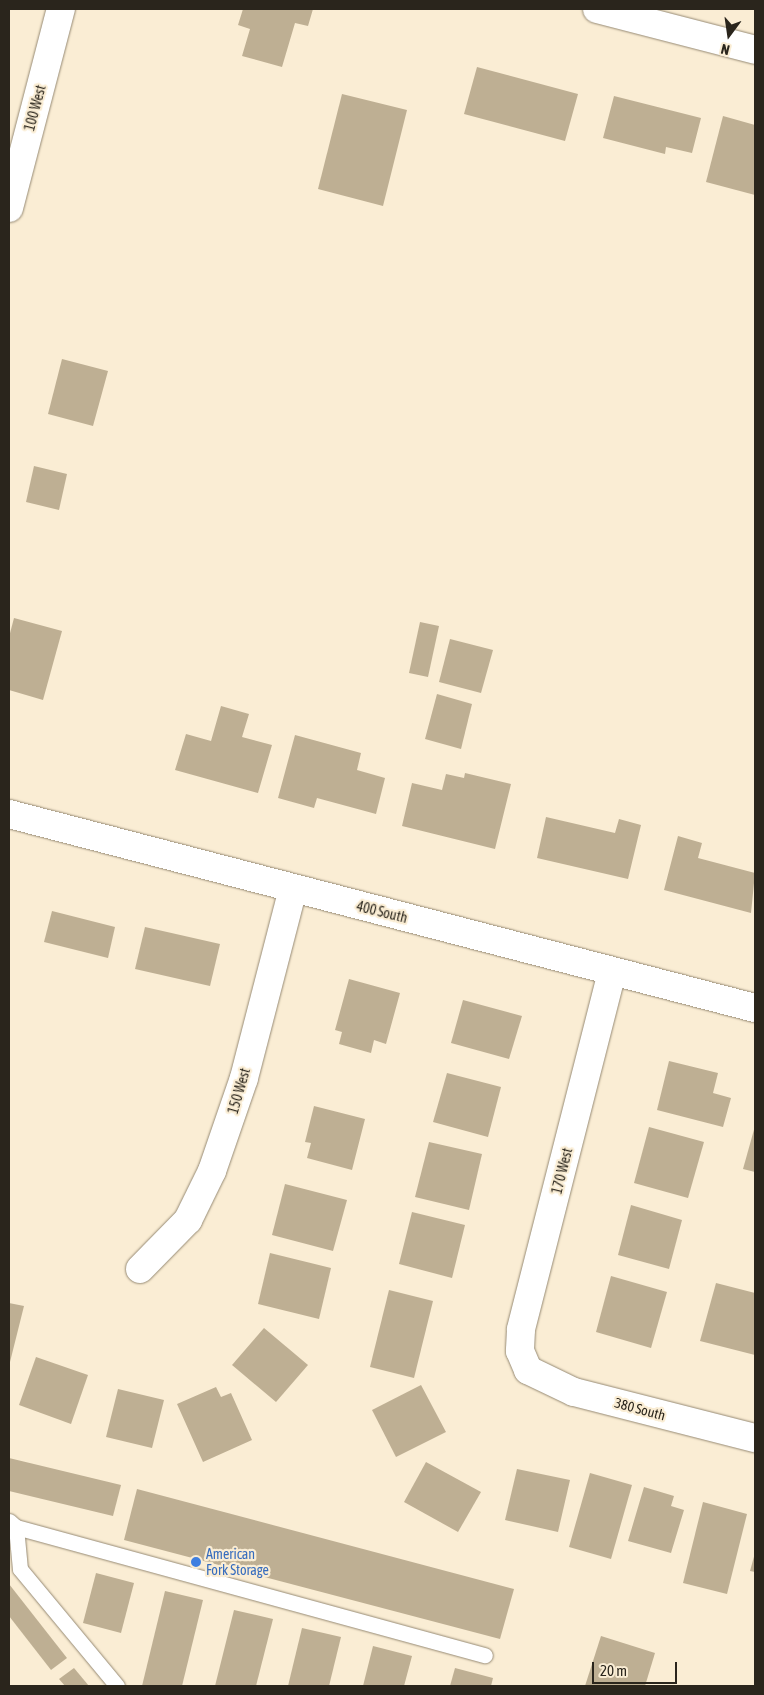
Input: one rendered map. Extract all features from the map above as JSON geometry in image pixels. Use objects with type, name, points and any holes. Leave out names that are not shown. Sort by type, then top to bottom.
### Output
[{"type":"street","name":"100 West","points":[[9,208],[61,9]]},
{"type":"street","points":[[597,9],[755,50]]},
{"type":"street","name":"400 South","points":[[9,814],[755,1008]]},
{"type":"street","name":"150 West","points":[[140,1269],[188,1220],[212,1170],[244,1078],[293,889]]},
{"type":"street","name":"170 West","points":[[528,1370],[520,1351],[520,1330],[612,972]]},
{"type":"street","name":"380 South","points":[[528,1370],[574,1392],[755,1438]]},
{"type":"lane","points":[[117,1686],[20,1570],[12,1524],[485,1655]]},
{"type":"building","points":[[243,9],[313,9],[308,26],[295,23],[282,67],[242,56],[250,29],[238,25]]},
{"type":"building","points":[[477,67],[578,94],[565,141],[464,114]]},
{"type":"building","points":[[342,94],[407,110],[383,206],[318,189]]},
{"type":"building","points":[[614,96],[701,118],[692,153],[666,147],[665,154],[603,138]]},
{"type":"building","points":[[723,116],[755,125],[755,195],[706,182]]},
{"type":"building","points":[[62,359],[108,371],[93,426],[48,414]]},
{"type":"building","points":[[34,466],[67,474],[59,510],[26,502]]},
{"type":"building","points":[[14,618],[62,631],[43,700],[9,690],[9,637]]},
{"type":"building","points":[[420,622],[439,626],[428,677],[409,673]]},
{"type":"building","points":[[450,639],[493,650],[481,693],[439,682]]},
{"type":"building","points":[[437,694],[472,704],[461,749],[425,739]]},
{"type":"building","points":[[221,706],[249,714],[242,737],[272,745],[258,793],[175,770],[186,734],[211,741]]},
{"type":"building","points":[[295,735],[361,753],[357,770],[385,778],[376,814],[317,798],[314,808],[278,798]]},
{"type":"building","points":[[465,773],[511,784],[495,849],[402,826],[412,783],[442,790],[446,774],[464,778]]},
{"type":"building","points":[[546,817],[615,833],[619,819],[641,825],[628,879],[537,858]]},
{"type":"building","points":[[678,836],[702,843],[698,858],[755,873],[751,913],[664,890]]},
{"type":"building","points":[[52,911],[115,927],[108,958],[44,942]]},
{"type":"building","points":[[145,927],[220,944],[210,986],[135,969]]},
{"type":"building","points":[[349,979],[400,993],[386,1044],[374,1040],[371,1053],[339,1044],[342,1032],[335,1030]]},
{"type":"building","points":[[463,1000],[522,1016],[509,1059],[451,1043]]},
{"type":"building","points":[[669,1061],[718,1073],[713,1093],[731,1098],[723,1127],[657,1110]]},
{"type":"building","points":[[447,1073],[501,1087],[488,1137],[433,1122]]},
{"type":"building","points":[[314,1106],[365,1119],[352,1170],[307,1158],[311,1143],[305,1142]]},
{"type":"building","points":[[755,1126],[755,1172],[743,1169]]},
{"type":"building","points":[[649,1127],[704,1142],[688,1198],[634,1183]]},
{"type":"building","points":[[429,1142],[482,1154],[469,1210],[415,1197]]},
{"type":"building","points":[[285,1184],[347,1200],[333,1251],[272,1235]]},
{"type":"building","points":[[631,1205],[682,1220],[669,1269],[618,1255]]},
{"type":"building","points":[[412,1212],[465,1225],[452,1278],[399,1264]]},
{"type":"building","points":[[270,1253],[331,1268],[319,1319],[258,1304]]},
{"type":"building","points":[[611,1276],[667,1292],[651,1348],[596,1332]]},
{"type":"building","points":[[716,1283],[755,1293],[755,1355],[700,1341]]},
{"type":"building","points":[[389,1290],[433,1301],[414,1378],[370,1367]]},
{"type":"building","points":[[9,1303],[24,1306],[9,1366]]},
{"type":"building","points":[[264,1328],[308,1365],[276,1402],[232,1365]]},
{"type":"building","points":[[36,1357],[88,1375],[71,1424],[19,1405]]},
{"type":"building","points":[[421,1385],[446,1432],[396,1457],[372,1410]]},
{"type":"building","points":[[216,1387],[221,1397],[231,1393],[252,1440],[203,1462],[177,1404]]},
{"type":"building","points":[[118,1389],[164,1400],[152,1448],[106,1437]]},
{"type":"building","points":[[9,1458],[121,1485],[113,1516],[9,1491]]},
{"type":"building","points":[[426,1462],[481,1492],[458,1532],[404,1502]]},
{"type":"building","points":[[517,1469],[570,1480],[558,1532],[505,1520]]},
{"type":"building","points":[[590,1473],[632,1485],[611,1559],[569,1547]]},
{"type":"building","points":[[644,1487],[674,1496],[671,1506],[684,1510],[671,1553],[628,1541]]},
{"type":"building","points":[[137,1489],[514,1589],[500,1639],[124,1540]]},
{"type":"building","points":[[703,1502],[747,1514],[727,1594],[683,1583]]},
{"type":"building","points":[[755,1553],[755,1572],[750,1571]]},
{"type":"building","points":[[96,1573],[134,1583],[121,1633],[83,1623]]},
{"type":"building","points":[[9,1584],[67,1658],[51,1670],[9,1616]]},
{"type":"building","points":[[165,1591],[203,1600],[182,1686],[142,1686]]},
{"type":"building","points":[[234,1610],[273,1619],[256,1686],[215,1686]]},
{"type":"building","points":[[302,1628],[341,1637],[329,1686],[288,1686]]},
{"type":"building","points":[[601,1636],[655,1653],[645,1686],[585,1686]]},
{"type":"building","points":[[373,1646],[412,1656],[404,1686],[363,1686]]},
{"type":"building","points":[[74,1668],[89,1686],[65,1686],[59,1679]]},
{"type":"building","points":[[455,1668],[493,1678],[491,1686],[450,1686]]},
{"type":"place","name":"American Fork Storage","points":[[196,1562]]}]
